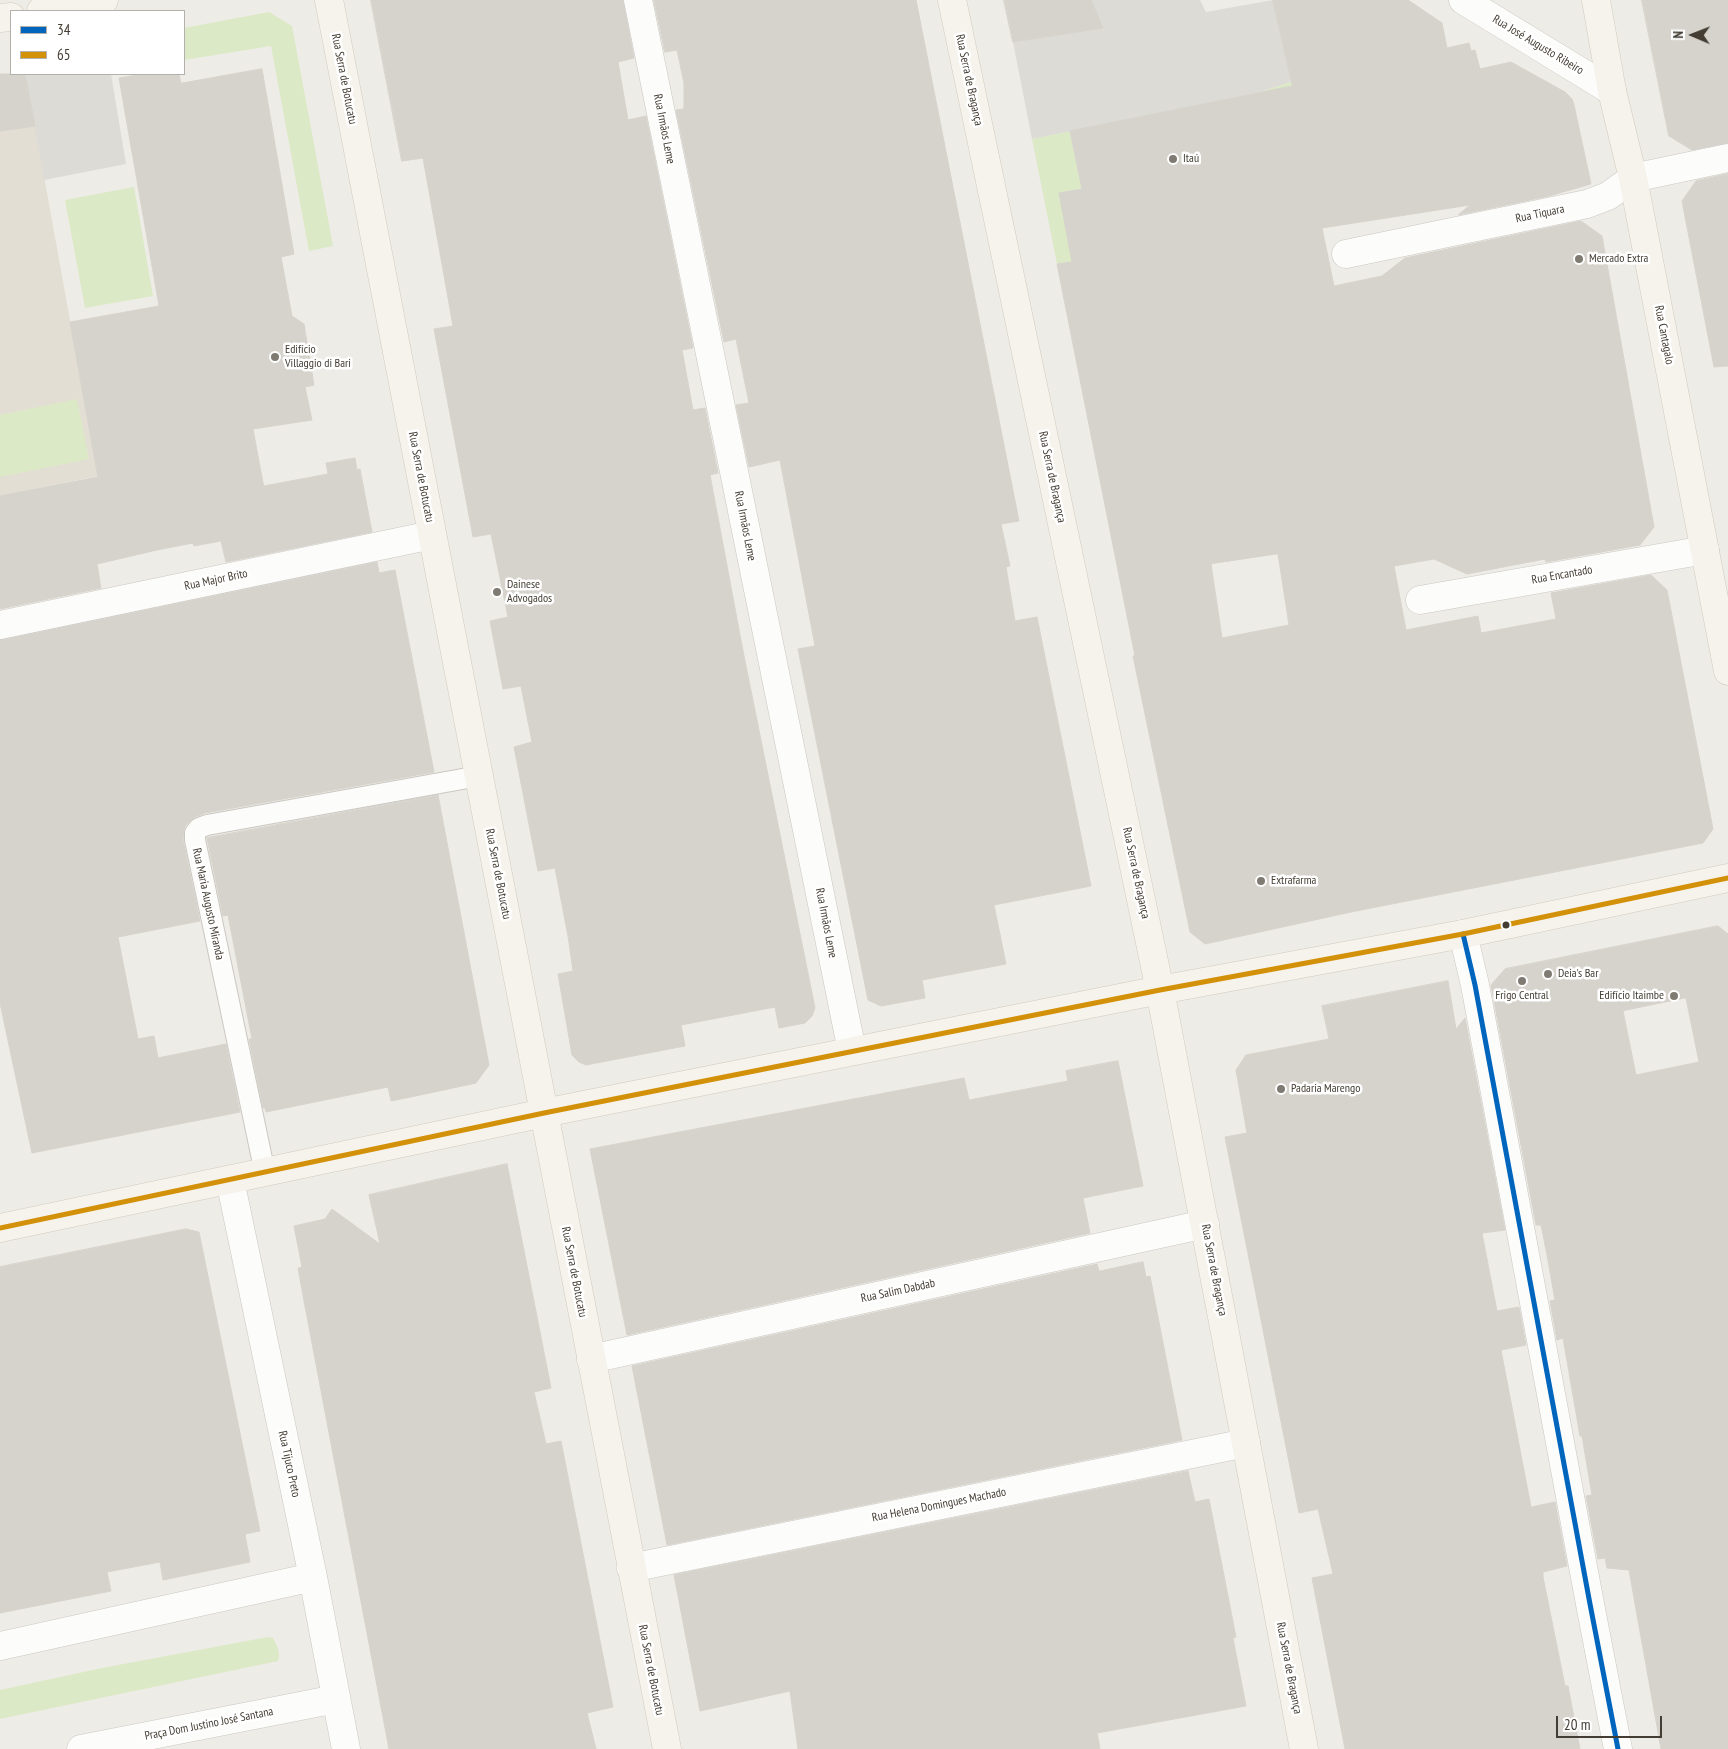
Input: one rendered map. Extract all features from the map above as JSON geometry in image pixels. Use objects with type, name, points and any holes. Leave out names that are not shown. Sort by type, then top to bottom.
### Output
[{"type":"street","points":[[47,10],[104,0]]},
{"type":"street","name":"Rua Serra de Botucatu","points":[[329,0],[666,1749]]},
{"type":"street","name":"Rua Irmãos Leme","points":[[638,0],[852,1051]]},
{"type":"street","name":"Rua Serra de Bragança","points":[[952,0],[1160,990],[1304,1749]]},
{"type":"street","name":"Rua José Augusto Ribeiro","points":[[1463,0],[1612,91]]},
{"type":"street","name":"Rua Cantagalo","points":[[1596,0],[1612,91],[1633,178],[1728,671]]},
{"type":"street","name":"Rua Tiquara","points":[[1346,254],[1587,204],[1608,196],[1633,178],[1728,158]]},
{"type":"street","name":"Rua Major Brito","points":[[0,625],[432,535]]},
{"type":"street","name":"Rua Encantado","points":[[1420,600],[1705,550]]},
{"type":"street","points":[[0,1228],[544,1113],[1160,990],[1463,934],[1728,878]]},
{"type":"street","points":[[1463,934],[1475,986],[1618,1749]]},
{"type":"street","name":"Rua Tijuco Preto","points":[[230,1180],[313,1578],[346,1749]]},
{"type":"street","name":"Rua Salim Dabdab","points":[[591,1359],[1205,1224]]},
{"type":"street","name":"Rua Helena Domingues Machado","points":[[631,1568],[1246,1443]]},
{"type":"street","points":[[0,1646],[313,1578]]},
{"type":"street","name":"Praça Dom Justino José Santana","points":[[82,1749],[336,1699]]},
{"type":"lane","name":"Rua Maria Augusto Miranda","points":[[265,1173],[194,840],[195,833],[207,825],[479,776]]},
{"type":"shaded area","points":[[1091,0],[1200,0],[1206,12],[1273,0],[1291,82],[1257,93],[1032,139],[1013,42],[1102,28]]},
{"type":"shaded area","points":[[25,75],[111,75],[126,164],[44,180]]},
{"type":"shaded area","points":[[35,126],[98,476],[0,496],[0,131]]},
{"type":"green space","points":[[269,12],[292,26],[333,246],[309,251],[271,46],[185,60],[185,28]]},
{"type":"green space","points":[[1291,82],[1323,230],[1057,264],[1032,139],[1070,131],[1082,188],[1060,193],[1279,202],[1257,93]]},
{"type":"green space","points":[[134,187],[153,296],[85,308],[65,200]]},
{"type":"green space","points":[[77,399],[89,459],[0,477],[0,415]]},
{"type":"green space","points":[[268,1637],[273,1638],[277,1647],[278,1661],[0,1719],[0,1690],[102,1668]]},
{"type":"building","points":[[371,0],[623,0],[634,58],[618,62],[628,120],[646,116],[693,348],[682,350],[693,410],[705,408],[718,473],[710,475],[743,651],[815,1008],[812,1016],[805,1023],[779,1028],[775,1007],[681,1025],[685,1046],[586,1065],[579,1062],[572,1055],[558,974],[573,971],[568,936],[555,868],[538,871],[514,747],[532,742],[521,686],[503,689],[490,621],[508,617],[491,534],[473,537],[434,329],[453,326],[423,158],[402,161]]},
{"type":"building","points":[[654,0],[916,0],[1019,521],[1001,524],[1010,566],[1006,567],[1015,621],[1037,617],[1091,886],[994,905],[1006,964],[922,980],[925,998],[881,1006],[868,1000],[798,649],[815,646],[780,460],[749,467],[736,405],[749,403],[736,339],[724,342],[676,110],[684,109],[684,83],[677,50],[665,52]]},
{"type":"building","points":[[1004,0],[1091,0],[1103,28],[1013,42]]},
{"type":"building","points":[[1273,0],[1408,0],[1442,23],[1447,48],[1469,43],[1471,51],[1475,50],[1480,69],[1511,62],[1565,92],[1572,99],[1591,184],[1549,196],[1458,215],[1470,205],[1322,228],[1334,286],[1382,276],[1405,258],[1581,221],[1602,236],[1654,527],[1640,545],[1546,562],[1545,559],[1467,574],[1434,559],[1394,566],[1406,630],[1478,616],[1481,633],[1556,619],[1551,593],[1651,575],[1667,590],[1713,829],[1703,843],[1351,912],[1205,944],[1190,932],[1133,656],[1135,656],[1057,264],[1072,262],[1059,193],[1082,189],[1070,131],[1292,86]],"holes":[[[1278,554],[1289,625],[1222,638],[1211,564]]]},
{"type":"building","points":[[1642,0],[1728,0],[1728,143],[1692,150],[1669,136]]},
{"type":"building","points":[[262,69],[294,254],[281,257],[292,316],[304,324],[314,385],[305,387],[312,420],[253,429],[264,486],[328,474],[326,463],[355,458],[357,470],[360,469],[372,532],[226,562],[221,541],[194,546],[193,543],[157,550],[97,564],[101,588],[0,609],[0,496],[98,477],[70,322],[159,306],[119,78],[137,75],[179,75],[181,83]]},
{"type":"building","points":[[0,74],[25,75],[35,126],[0,131]]},
{"type":"building","points":[[1728,174],[1728,366],[1714,367],[1682,201],[1696,181]]},
{"type":"building","points":[[377,562],[379,573],[395,570],[434,772],[205,813],[195,817],[185,826],[183,840],[200,921],[118,937],[138,1039],[154,1036],[158,1058],[226,1044],[240,1112],[32,1153],[0,1003],[0,640]]},
{"type":"building","points":[[438,795],[489,1065],[476,1083],[425,1094],[391,1101],[388,1087],[266,1112],[265,1108],[263,1108],[249,1039],[252,1039],[228,915],[223,916],[207,838]]},
{"type":"building","points":[[1718,926],[1728,934],[1728,1749],[1661,1749],[1629,1570],[1607,1568],[1605,1558],[1598,1559],[1586,1496],[1592,1495],[1582,1436],[1580,1436],[1563,1338],[1557,1340],[1550,1301],[1555,1300],[1547,1255],[1541,1225],[1536,1225],[1491,985],[1505,969]],"holes":[[[1686,998],[1699,1062],[1636,1075],[1623,1011]]]},
{"type":"building","points":[[1448,981],[1456,1029],[1465,1018],[1505,1230],[1482,1233],[1497,1311],[1519,1307],[1526,1345],[1501,1350],[1531,1507],[1555,1502],[1567,1566],[1543,1572],[1543,1577],[1565,1686],[1568,1686],[1580,1749],[1345,1749],[1312,1578],[1333,1574],[1318,1509],[1299,1513],[1225,1137],[1247,1133],[1236,1070],[1246,1055],[1329,1039],[1322,1006]]},
{"type":"building","points":[[1118,1061],[1143,1186],[1083,1198],[1090,1233],[627,1335],[590,1149],[964,1078],[969,1100],[1068,1081],[1066,1071]]},
{"type":"building","points":[[507,1164],[551,1388],[534,1392],[546,1444],[561,1441],[613,1707],[587,1713],[596,1749],[389,1749],[298,1268],[302,1267],[294,1226],[325,1219],[332,1209],[380,1244],[369,1195]]},
{"type":"building","points":[[186,1229],[199,1232],[260,1531],[245,1534],[250,1562],[163,1580],[160,1562],[107,1572],[111,1591],[0,1613],[0,1267]]},
{"type":"building","points":[[1143,1262],[1146,1277],[1150,1276],[1182,1440],[667,1545],[632,1366],[1097,1264],[1099,1271]]},
{"type":"building","points":[[1188,1471],[1195,1502],[1209,1499],[1236,1637],[1233,1638],[1246,1706],[1097,1733],[1100,1749],[798,1749],[790,1691],[700,1711],[674,1575]]},
{"type":"transit line","name":"65","points":[[0,1228],[544,1113],[1160,990],[1463,934],[1728,878]]},
{"type":"transit line","name":"34","points":[[1463,934],[1475,985],[1618,1749]]},
{"type":"place","name":"Itaú","points":[[1173,159]]},
{"type":"place","name":"Mercado Extra","points":[[1579,259]]},
{"type":"place","name":"Edifício Villaggio di Bari","points":[[275,357]]},
{"type":"place","name":"Dainese Advogados","points":[[497,592]]},
{"type":"place","name":"Extrafarma","points":[[1261,881]]},
{"type":"place","name":"Deia's Bar","points":[[1548,974]]},
{"type":"place","name":"Frigo Central","points":[[1522,981]]},
{"type":"place","name":"Edifício Itaimbe","points":[[1674,996]]},
{"type":"place","name":"Padaria Marengo","points":[[1281,1089]]}]
